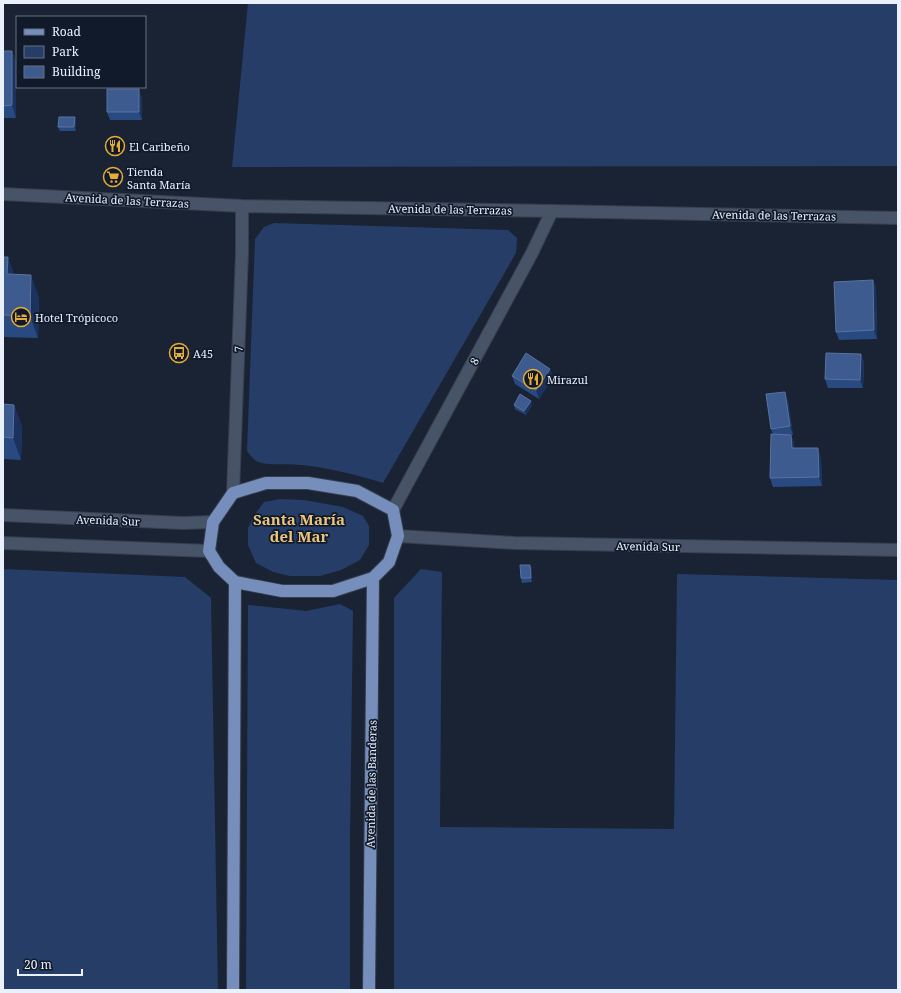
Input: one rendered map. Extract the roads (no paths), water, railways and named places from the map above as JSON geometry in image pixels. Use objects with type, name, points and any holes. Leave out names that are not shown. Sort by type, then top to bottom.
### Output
[{"type":"main road","points":[[266,483],[308,484],[357,491],[393,510],[398,536],[389,562],[373,578],[333,591],[282,591],[235,582],[218,568],[209,551],[213,522],[233,493],[266,483]]},
{"type":"main road","name":"Avenida de las Banderas","points":[[369,990],[373,578]]},
{"type":"main road","points":[[233,990],[235,582]]},
{"type":"street","name":"Avenida de las Terrazas","points":[[3,194],[242,206],[898,218]]},
{"type":"street","name":"7","points":[[233,493],[242,252],[242,206]]},
{"type":"street","name":"8","points":[[393,510],[532,253],[552,211]]},
{"type":"street","name":"Avenida Sur","points":[[3,515],[183,523],[213,522]]},
{"type":"street","name":"Avenida Sur","points":[[398,536],[515,544],[898,550]]},
{"type":"street","points":[[3,543],[209,551]]},
{"type":"place","name":"El Caribeño","points":[[115,146]]},
{"type":"place","name":"Tienda Santa María","points":[[113,177]]},
{"type":"place","name":"Hotel Trópicoco","points":[[21,317]]},
{"type":"place","name":"A45","points":[[179,353]]},
{"type":"place","name":"Mirazul","points":[[533,379]]},
{"type":"district","name":"Santa María del Mar","points":[[299,528]]}]
